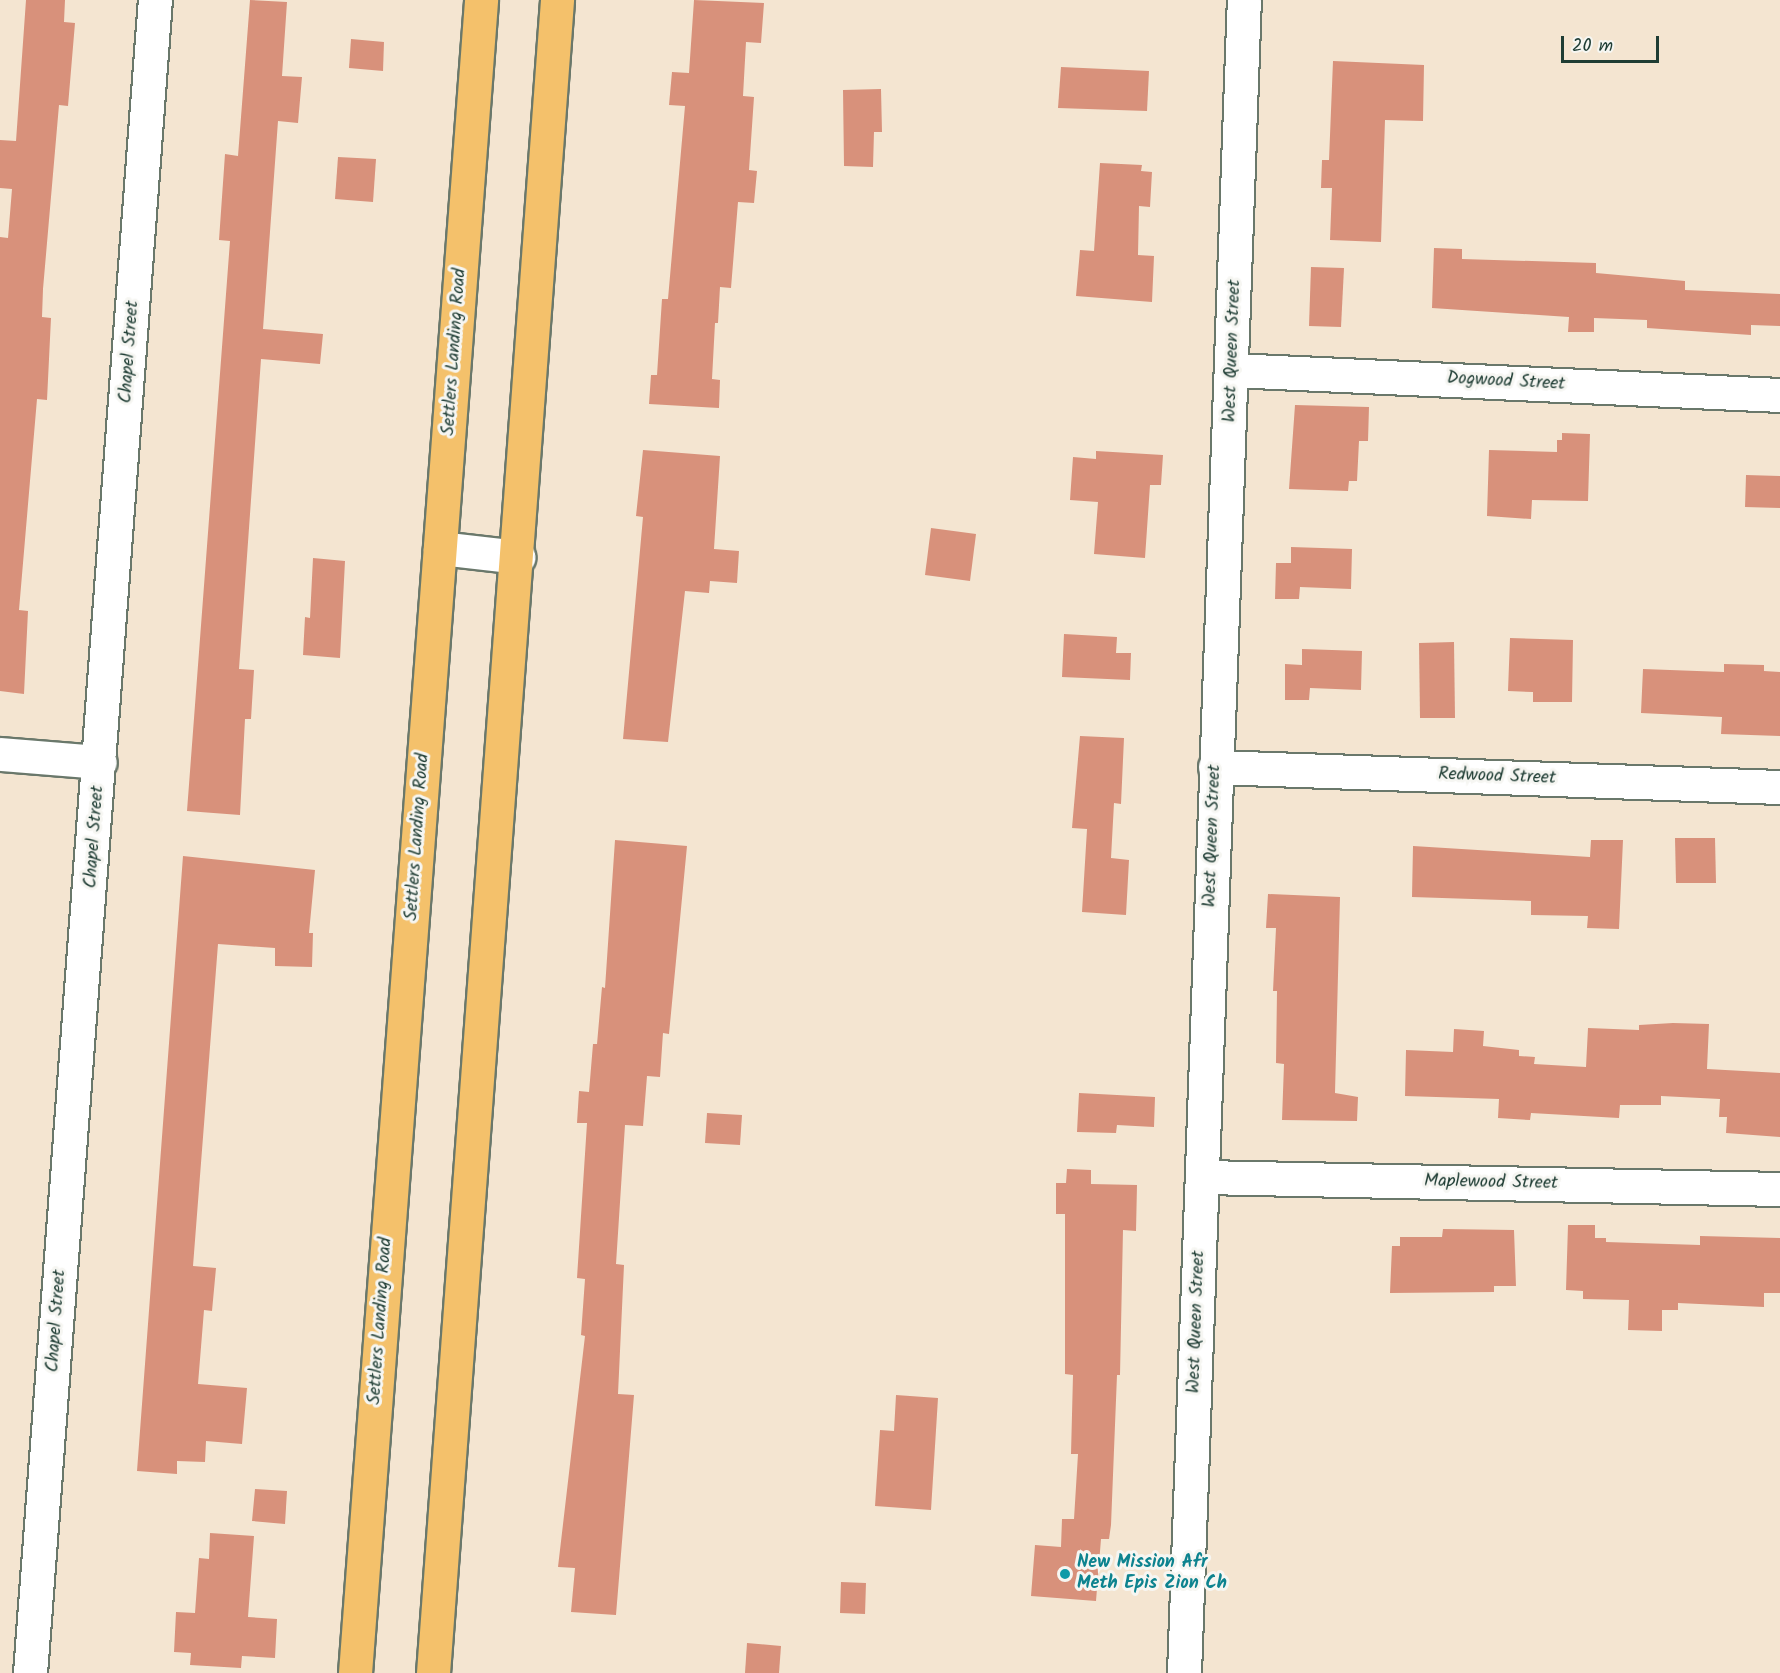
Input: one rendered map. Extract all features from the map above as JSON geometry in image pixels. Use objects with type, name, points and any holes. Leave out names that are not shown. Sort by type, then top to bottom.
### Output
[{"type":"main road","name":"Settlers Landing Road","points":[[355,1673],[481,0]]},
{"type":"main road","points":[[433,1673],[518,557],[557,0]]},
{"type":"street","name":"Chapel Street","points":[[30,1673],[100,762],[154,0]]},
{"type":"street","name":"West Queen Street","points":[[1184,1673],[1244,0]]},
{"type":"street","name":"Dogwood Street","points":[[1232,370],[1780,395]]},
{"type":"street","points":[[440,548],[518,557]]},
{"type":"street","points":[[0,754],[100,762]]},
{"type":"street","name":"Redwood Street","points":[[1215,767],[1780,787]]},
{"type":"street","name":"Maplewood Street","points":[[1203,1177],[1780,1189]]},
{"type":"building","points":[[26,0],[65,0],[64,22],[75,23],[68,106],[59,105],[43,289],[42,317],[51,318],[47,400],[37,399],[19,610],[28,611],[24,694],[0,691],[0,237],[8,238],[12,189],[0,188],[0,140],[16,141]]},
{"type":"building","points":[[250,0],[287,2],[282,76],[302,77],[298,123],[278,121],[263,329],[323,334],[320,364],[261,359],[239,669],[254,670],[251,719],[245,719],[240,815],[187,811],[230,241],[219,240],[225,154],[238,156]]},
{"type":"building","points":[[694,0],[764,3],[761,43],[746,42],[743,96],[754,97],[749,170],[757,171],[754,203],[738,202],[731,288],[720,287],[718,323],[715,323],[712,379],[720,380],[719,408],[649,404],[651,375],[657,375],[662,299],[668,299],[685,106],[669,105],[672,72],[689,73]]},
{"type":"building","points":[[351,39],[384,42],[383,71],[349,68]]},
{"type":"building","points":[[1333,61],[1424,65],[1423,121],[1385,120],[1381,242],[1330,240],[1332,188],[1321,188],[1322,160],[1329,160]]},
{"type":"building","points":[[1061,67],[1149,71],[1147,111],[1058,108]]},
{"type":"building","points":[[881,89],[882,132],[874,132],[873,167],[844,166],[843,90]]},
{"type":"building","points":[[338,157],[376,159],[373,202],[335,199]]},
{"type":"building","points":[[1100,163],[1142,165],[1141,171],[1152,172],[1150,207],[1139,206],[1138,255],[1154,256],[1152,302],[1076,296],[1080,250],[1094,251]]},
{"type":"building","points":[[1434,248],[1462,249],[1462,259],[1596,263],[1596,273],[1685,281],[1685,290],[1780,294],[1780,326],[1751,325],[1751,335],[1647,328],[1647,320],[1594,318],[1594,332],[1568,332],[1569,317],[1432,308]]},
{"type":"building","points":[[1311,267],[1344,268],[1341,327],[1309,326]]},
{"type":"building","points":[[1295,405],[1369,407],[1368,441],[1359,441],[1357,481],[1349,481],[1348,491],[1289,489]]},
{"type":"building","points":[[1562,433],[1590,434],[1588,501],[1532,500],[1531,519],[1487,516],[1489,450],[1557,452],[1557,440],[1562,440]]},
{"type":"building","points":[[643,450],[720,456],[714,549],[739,551],[737,583],[710,581],[709,593],[685,591],[668,742],[623,739],[643,517],[636,516]]},
{"type":"building","points":[[1096,451],[1163,455],[1161,485],[1150,485],[1145,558],[1094,554],[1098,502],[1070,500],[1073,457],[1096,459]]},
{"type":"building","points":[[1746,475],[1780,476],[1780,508],[1745,507]]},
{"type":"building","points":[[931,528],[976,534],[970,581],[925,575]]},
{"type":"building","points":[[1291,547],[1352,549],[1351,589],[1300,587],[1299,599],[1275,599],[1276,563],[1291,563]]},
{"type":"building","points":[[313,558],[345,561],[340,658],[303,655],[305,617],[310,618]]},
{"type":"building","points":[[1064,634],[1117,637],[1116,653],[1131,653],[1130,680],[1062,677]]},
{"type":"building","points":[[1510,638],[1573,640],[1572,702],[1533,702],[1533,692],[1508,691]]},
{"type":"building","points":[[1454,642],[1455,718],[1420,718],[1419,643]]},
{"type":"building","points":[[1302,649],[1362,651],[1361,690],[1310,688],[1309,700],[1285,700],[1285,664],[1302,665]]},
{"type":"building","points":[[1724,664],[1764,665],[1764,671],[1780,672],[1780,736],[1721,734],[1722,717],[1641,713],[1643,669],[1724,672]]},
{"type":"building","points":[[1080,736],[1124,738],[1121,804],[1114,803],[1111,858],[1129,860],[1126,915],[1082,912],[1087,829],[1072,828]]},
{"type":"building","points":[[1675,838],[1715,838],[1716,883],[1676,883]]},
{"type":"building","points":[[615,840],[687,846],[669,1034],[663,1033],[660,1077],[647,1076],[643,1126],[625,1125],[616,1264],[624,1265],[618,1394],[634,1395],[616,1615],[571,1612],[575,1568],[558,1567],[585,1336],[581,1335],[585,1279],[577,1278],[587,1123],[577,1123],[579,1091],[589,1092],[593,1044],[597,1044],[602,987],[605,988]]},
{"type":"building","points":[[1591,840],[1623,840],[1619,929],[1587,928],[1588,916],[1531,915],[1531,901],[1412,897],[1413,846],[1590,857]]},
{"type":"building","points":[[183,856],[315,870],[309,933],[313,933],[312,967],[275,966],[275,948],[218,944],[193,1266],[216,1268],[212,1311],[204,1310],[198,1384],[247,1388],[242,1444],[206,1441],[205,1462],[177,1461],[177,1474],[137,1471]]},
{"type":"building","points":[[1268,894],[1340,897],[1335,1093],[1358,1097],[1357,1121],[1282,1120],[1284,1064],[1276,1063],[1277,991],[1273,991],[1276,928],[1266,928]]},
{"type":"building","points":[[1709,1024],[1707,1069],[1780,1073],[1780,1137],[1726,1133],[1727,1117],[1719,1117],[1720,1099],[1661,1096],[1661,1105],[1620,1105],[1619,1118],[1531,1113],[1530,1120],[1498,1118],[1499,1099],[1405,1096],[1406,1050],[1453,1052],[1454,1029],[1484,1031],[1483,1046],[1519,1050],[1519,1056],[1535,1057],[1534,1064],[1586,1067],[1588,1028],[1639,1030],[1639,1025]]},
{"type":"building","points":[[1079,1093],[1155,1097],[1154,1127],[1117,1125],[1116,1133],[1077,1132]]},
{"type":"building","points":[[707,1113],[742,1115],[740,1145],[705,1143]]},
{"type":"building","points":[[1067,1169],[1091,1170],[1091,1184],[1137,1185],[1136,1231],[1123,1230],[1120,1375],[1117,1375],[1111,1525],[1109,1539],[1101,1539],[1096,1601],[1031,1596],[1035,1545],[1061,1547],[1062,1519],[1074,1519],[1078,1454],[1071,1454],[1073,1375],[1065,1374],[1065,1214],[1056,1214],[1056,1183],[1066,1183]]},
{"type":"building","points":[[1568,1225],[1595,1225],[1595,1238],[1606,1238],[1606,1242],[1700,1245],[1700,1236],[1780,1238],[1780,1293],[1764,1293],[1764,1307],[1678,1303],[1678,1310],[1662,1310],[1662,1331],[1628,1330],[1629,1300],[1583,1299],[1583,1291],[1566,1290]]},
{"type":"building","points":[[1443,1229],[1514,1230],[1516,1286],[1494,1286],[1494,1292],[1390,1293],[1392,1246],[1400,1246],[1400,1237],[1442,1237]]},
{"type":"building","points":[[896,1395],[938,1398],[931,1510],[875,1506],[880,1430],[894,1431]]},
{"type":"building","points":[[255,1489],[287,1491],[285,1524],[252,1521]]},
{"type":"building","points":[[210,1533],[254,1536],[248,1617],[277,1619],[275,1658],[242,1656],[241,1668],[190,1665],[191,1653],[174,1652],[176,1612],[195,1613],[199,1558],[209,1559]]},
{"type":"building","points":[[841,1582],[866,1583],[865,1614],[840,1613]]},
{"type":"building","points":[[747,1643],[781,1646],[779,1673],[745,1673]]},
{"type":"place","name":"New Mission Afr Meth Epis Zion Ch","points":[[1065,1574]]}]
